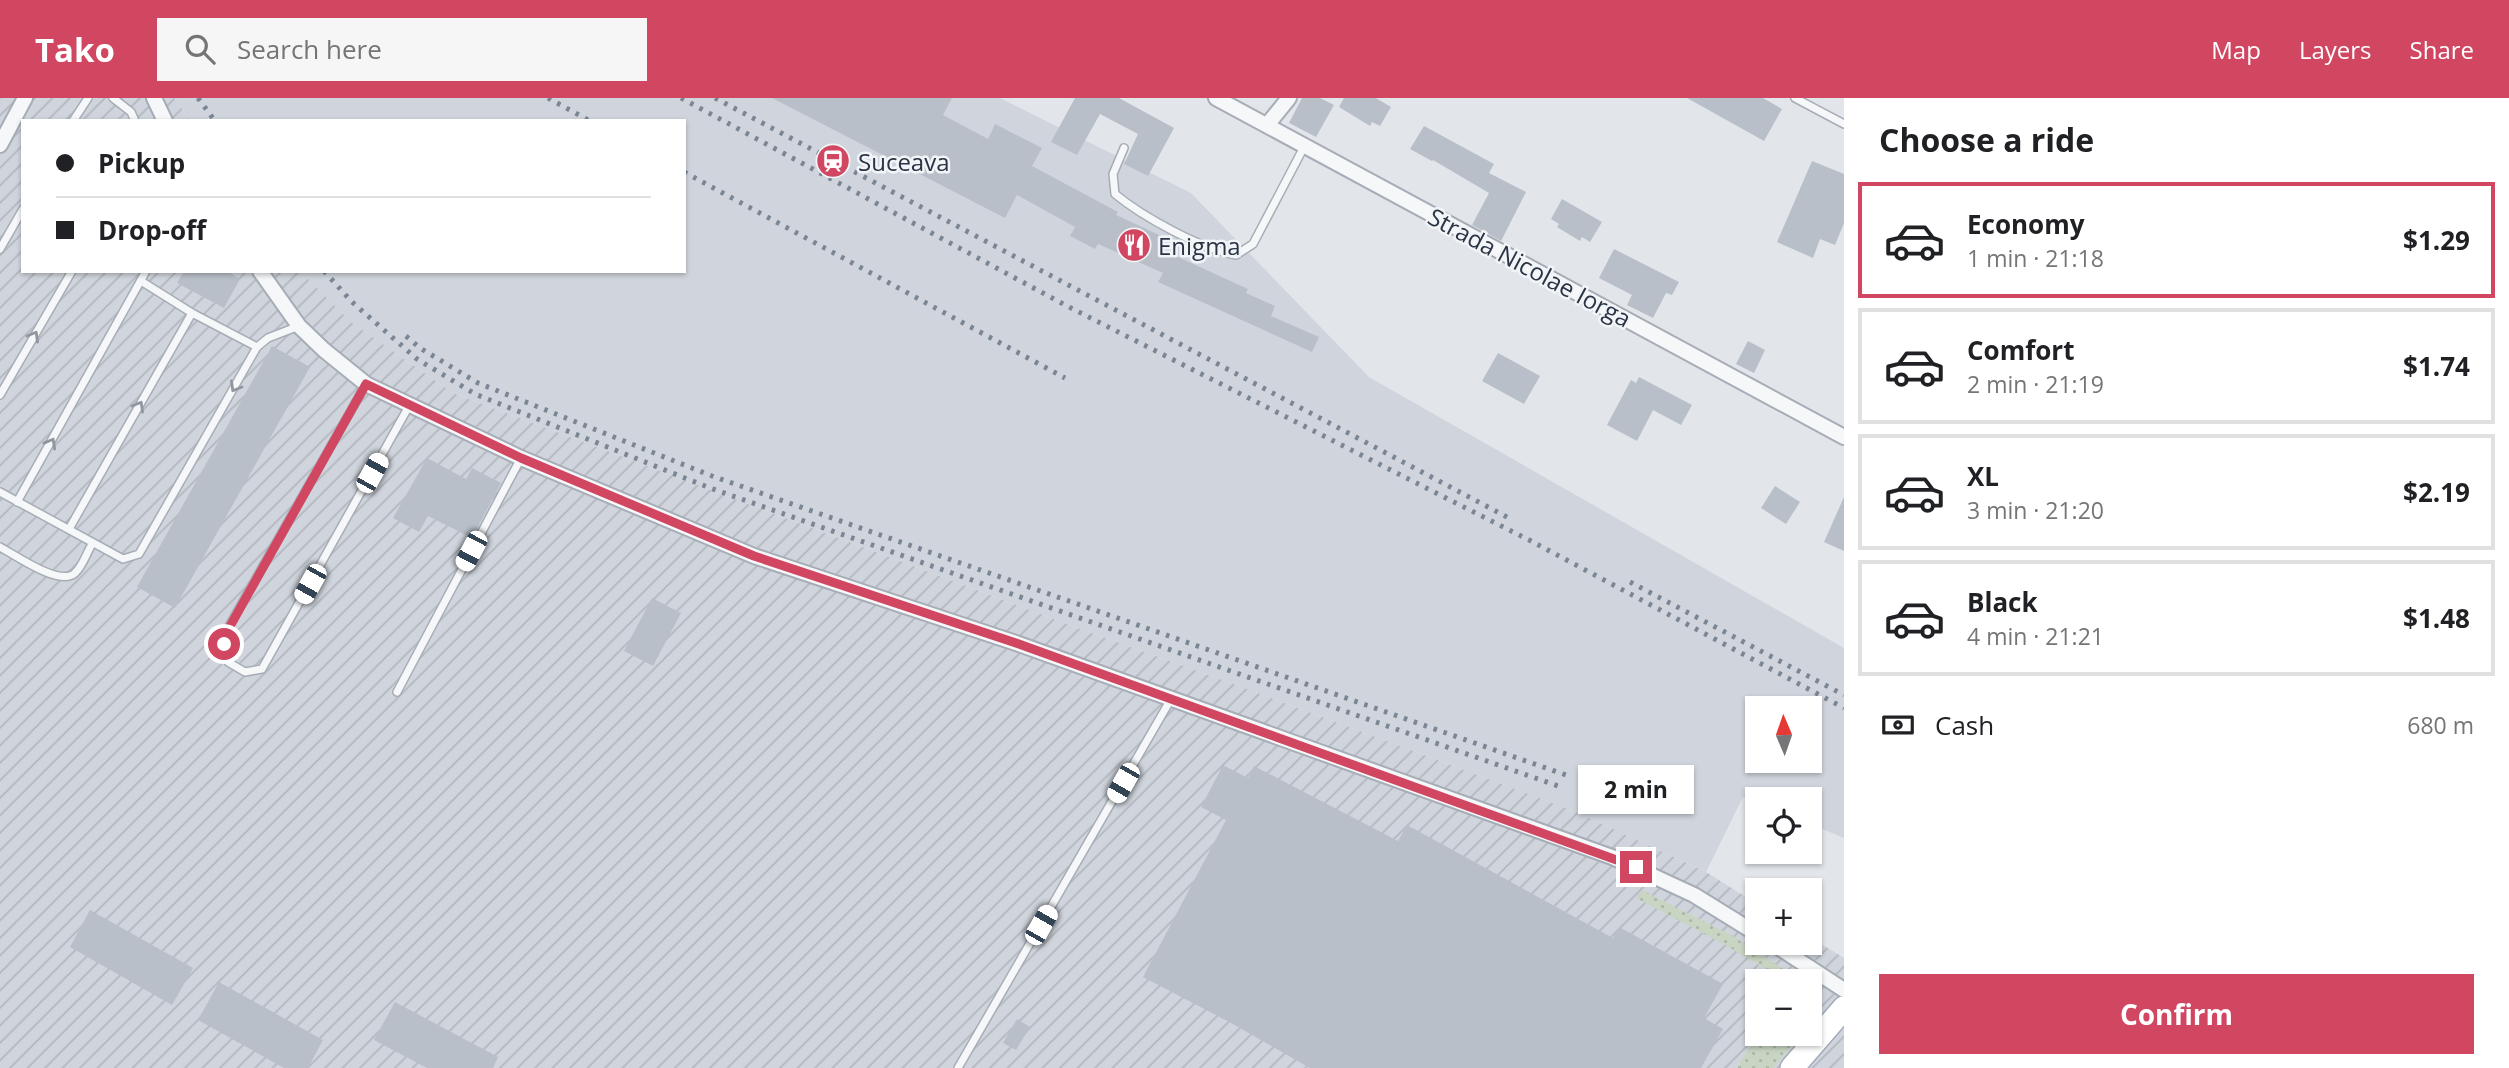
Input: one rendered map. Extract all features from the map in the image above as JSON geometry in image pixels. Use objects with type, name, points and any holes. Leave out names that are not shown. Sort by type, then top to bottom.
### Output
[{"type":"main road","points":[[1792,1068],[1844,1008]]},
{"type":"street","points":[[0,145],[25,98]]},
{"type":"street","points":[[153,98],[163,119]]},
{"type":"street","name":"Strada Nicolae Iorga","points":[[1216,98],[1844,437]]},
{"type":"street","points":[[1267,125],[1289,98]]},
{"type":"street","points":[[261,273],[299,326],[366,384],[521,458],[754,556],[1003,638],[1612,857],[1694,895],[1745,927]]},
{"type":"street","points":[[1790,955],[1844,990]]},
{"type":"lane","points":[[74,119],[88,98]]},
{"type":"lane","points":[[113,98],[131,112],[134,119]]},
{"type":"lane","points":[[1795,98],[1844,124]]},
{"type":"lane","points":[[1124,148],[1113,174],[1115,194],[1132,207],[1217,252],[1236,255],[1253,244],[1305,145]]},
{"type":"lane","points":[[0,249],[21,212]]},
{"type":"lane","points":[[0,395],[71,273]]},
{"type":"lane","points":[[17,502],[145,273]]},
{"type":"lane","points":[[141,281],[192,313],[257,347]]},
{"type":"lane","points":[[69,529],[192,313]]},
{"type":"lane","points":[[0,492],[123,559],[139,554],[257,347],[268,338],[299,326]]},
{"type":"lane","points":[[366,384],[229,628],[224,644],[228,662],[245,672],[262,669],[409,406]]},
{"type":"lane","points":[[397,692],[521,458]]},
{"type":"lane","points":[[0,547],[48,573],[63,578],[75,573],[92,544]]},
{"type":"lane","points":[[958,1068],[1171,698]]},
{"type":"shaded area","points":[[0,98],[174,98],[190,119],[21,119],[21,273],[302,273],[351,322],[453,393],[1574,811],[1706,872],[1745,896],[1745,955],[1822,955],[1822,944],[1844,958],[1844,1068],[0,1068]]},
{"type":"shaded area","points":[[174,98],[1000,98],[1191,193],[1369,377],[1844,648],[1844,838],[1822,829],[1822,787],[1745,787],[1745,798],[1743,797],[1706,872],[1574,811],[453,393],[351,322],[302,273],[686,273],[686,119],[190,119]]},
{"type":"green space","points":[[1642,890],[1733,936],[1745,944],[1745,955],[1762,955],[1783,969],[1766,969],[1636,898]]},
{"type":"green space","points":[[1750,1046],[1791,1046],[1773,1068],[1737,1068]]},
{"type":"building","points":[[772,98],[952,98],[943,115],[988,139],[995,124],[1042,148],[1032,166],[1118,212],[1116,215],[1170,240],[1165,251],[1248,289],[1246,293],[1275,306],[1271,316],[1319,337],[1312,352],[1158,282],[1163,273],[1098,244],[1095,249],[1070,236],[1075,227],[1017,195],[1005,218]]},
{"type":"building","points":[[1075,98],[1119,98],[1174,128],[1148,176],[1124,164],[1138,134],[1100,114],[1077,155],[1051,142]]},
{"type":"building","points":[[1302,98],[1320,98],[1334,105],[1316,137],[1289,123]]},
{"type":"building","points":[[1344,98],[1376,98],[1391,107],[1380,126],[1372,122],[1370,126],[1339,107]]},
{"type":"building","points":[[1687,98],[1763,98],[1782,109],[1764,141]]},
{"type":"building","points":[[1424,126],[1494,164],[1489,173],[1526,192],[1501,241],[1472,225],[1489,193],[1410,149]]},
{"type":"building","points":[[1812,161],[1844,174],[1844,223],[1835,245],[1820,239],[1813,258],[1777,242]]},
{"type":"building","points":[[1562,199],[1602,222],[1590,242],[1582,237],[1580,241],[1557,227],[1559,224],[1551,219]]},
{"type":"building","points":[[1614,249],[1679,282],[1672,295],[1666,293],[1653,318],[1627,305],[1632,295],[1599,278]]},
{"type":"building","points":[[183,273],[230,273],[240,279],[224,308],[177,283]]},
{"type":"building","points":[[1748,341],[1765,350],[1754,373],[1736,364]]},
{"type":"building","points":[[272,346],[310,367],[175,608],[137,587]]},
{"type":"building","points":[[1498,353],[1540,376],[1524,404],[1482,381]]},
{"type":"building","points":[[1639,377],[1692,405],[1681,425],[1653,410],[1637,441],[1607,425],[1631,380],[1636,383]]},
{"type":"building","points":[[427,458],[466,479],[472,468],[501,483],[472,538],[428,516],[419,532],[393,518]]},
{"type":"building","points":[[1775,486],[1800,502],[1786,524],[1761,508]]},
{"type":"building","points":[[1844,497],[1844,551],[1824,542]]},
{"type":"building","points":[[652,598],[681,613],[653,666],[624,651]]},
{"type":"building","points":[[1223,765],[1248,778],[1254,766],[1398,841],[1407,825],[1613,938],[1619,927],[1723,984],[1704,1018],[1723,1029],[1701,1068],[1310,1068],[1143,977],[1226,820],[1201,807]]},
{"type":"building","points":[[90,910],[193,968],[172,1005],[70,947]]},
{"type":"building","points":[[219,982],[323,1040],[308,1068],[284,1068],[198,1020]]},
{"type":"building","points":[[395,1002],[498,1057],[493,1068],[427,1068],[374,1040]]},
{"type":"building","points":[[1017,1019],[1030,1027],[1016,1050],[1003,1043]]},
{"type":"railway","points":[[198,98],[214,119]]},
{"type":"railway","points":[[548,98],[586,119]]},
{"type":"railway","points":[[681,98],[1067,306],[1531,541],[1844,708]]},
{"type":"railway","points":[[715,98],[1507,517]]},
{"type":"railway","points":[[686,173],[1065,378]]},
{"type":"railway","points":[[326,273],[352,302],[417,359],[475,394],[710,488],[1558,786]]},
{"type":"railway","points":[[406,336],[420,348],[478,383],[712,476],[1566,775]]},
{"type":"railway","points":[[1630,582],[1844,695]]},
{"type":"place","name":"Suceava","points":[[833,161]]},
{"type":"place","name":"Enigma","points":[[1134,245]]},
{"type":"route","points":[[224,644],[229,628],[366,384],[521,458],[754,556],[1016,643],[1636,867]]}]
